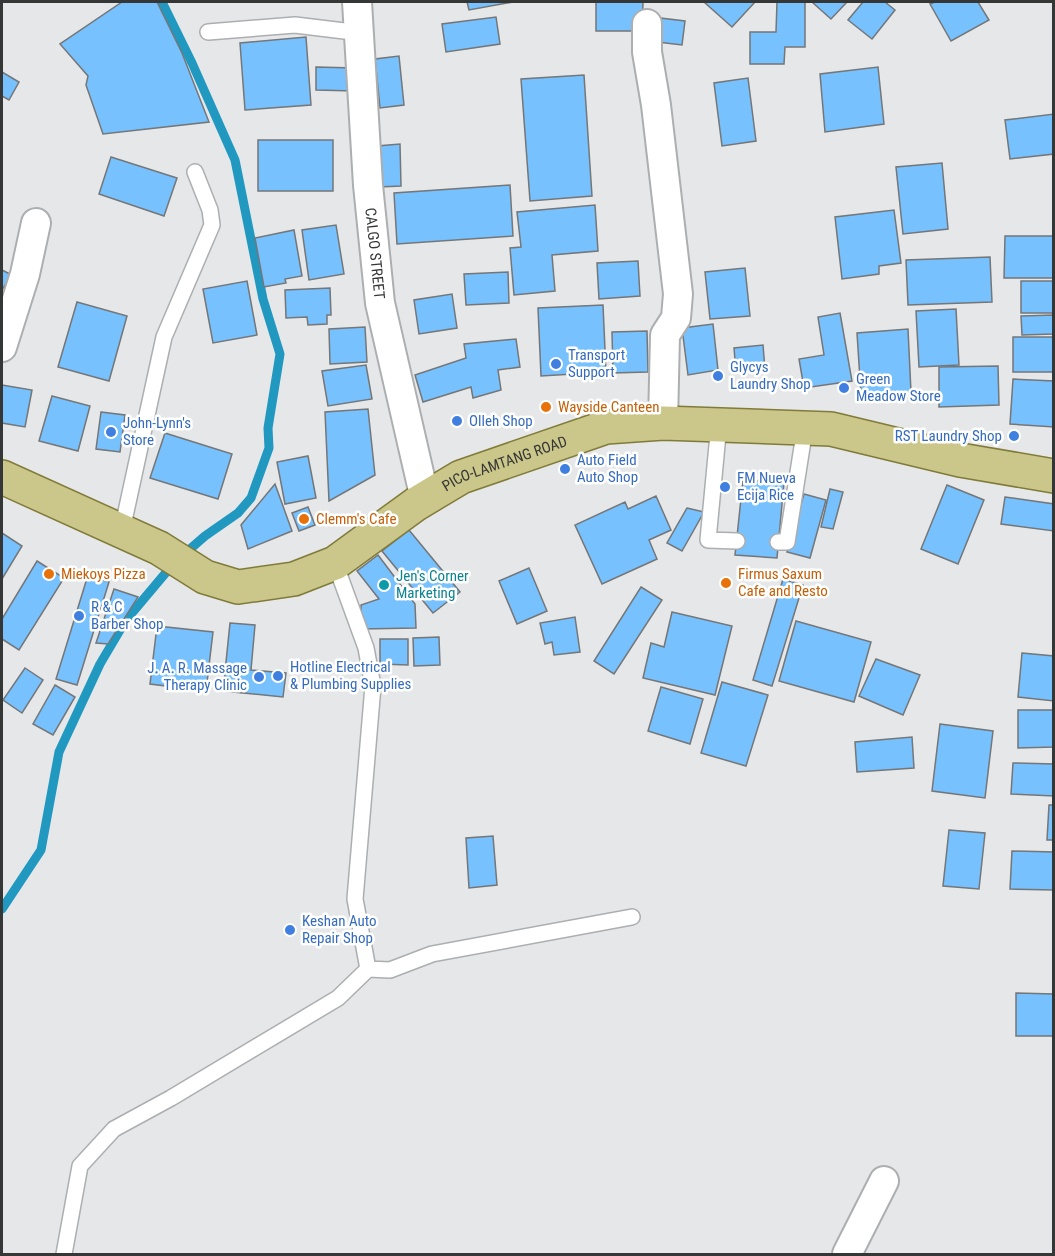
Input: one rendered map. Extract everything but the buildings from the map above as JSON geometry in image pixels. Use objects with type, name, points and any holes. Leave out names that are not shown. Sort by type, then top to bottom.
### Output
[{"type":"main road","name":"PICO-LAMTANG ROAD","points":[[2,477],[159,548],[205,577],[238,587],[294,579],[335,563],[425,499],[461,477],[606,427],[663,423],[831,429],[960,460],[1053,476]]},
{"type":"street","name":"CALGO STREET","points":[[357,2],[361,33],[368,185],[380,303],[425,499]]},
{"type":"street","points":[[647,24],[647,52],[656,105],[678,294],[676,318],[665,335],[663,423]]},
{"type":"street","points":[[2,347],[25,274],[36,224]]},
{"type":"street","points":[[847,1254],[884,1181]]},
{"type":"lane","points":[[208,32],[295,26],[338,28],[361,33]]},
{"type":"lane","points":[[122,530],[164,337],[212,225],[210,210],[195,172]]},
{"type":"lane","points":[[719,424],[708,540],[737,541]]},
{"type":"lane","points":[[778,542],[787,542],[805,428]]},
{"type":"lane","points":[[335,563],[366,648],[373,687],[355,899],[368,969]]},
{"type":"lane","points":[[64,1254],[80,1166],[114,1129],[338,998],[368,969],[390,970],[432,954],[632,917]]},
{"type":"waterway","points":[[2,909],[41,850],[59,752],[100,664],[126,620],[174,563],[205,536],[238,513],[251,498],[269,448],[268,428],[280,354],[263,299],[235,160],[162,2]]},
{"type":"place","name":"Transport Support","points":[[556,364]]},
{"type":"place","name":"Glycys Laundry Shop","points":[[718,376]]},
{"type":"place","name":"Green Meadow Store","points":[[844,388]]},
{"type":"place","name":"Wayside Canteen","points":[[546,407]]},
{"type":"place","name":"Olleh Shop","points":[[457,421]]},
{"type":"place","name":"John-Lynn's Store","points":[[111,432]]},
{"type":"place","name":"RST Laundry Shop","points":[[1014,436]]},
{"type":"place","name":"Auto Field Auto Shop","points":[[565,469]]},
{"type":"place","name":"FM Nueva Ecija Rice","points":[[725,487]]},
{"type":"place","name":"Clemm's Cafe","points":[[304,519]]},
{"type":"place","name":"Miekoys Pizza","points":[[49,574]]},
{"type":"place","name":"Firmus Saxum Cafe and Resto","points":[[726,583]]},
{"type":"place","name":"Jen's Corner Marketing","points":[[384,585]]},
{"type":"place","name":"R & C Barber Shop","points":[[79,616]]},
{"type":"place","name":"Hotline Electrical & Plumbing Supplies","points":[[278,676]]},
{"type":"place","name":"J. A. R. Massage Therapy Clinic","points":[[259,677]]},
{"type":"place","name":"Keshan Auto Repair Shop","points":[[290,930]]}]
